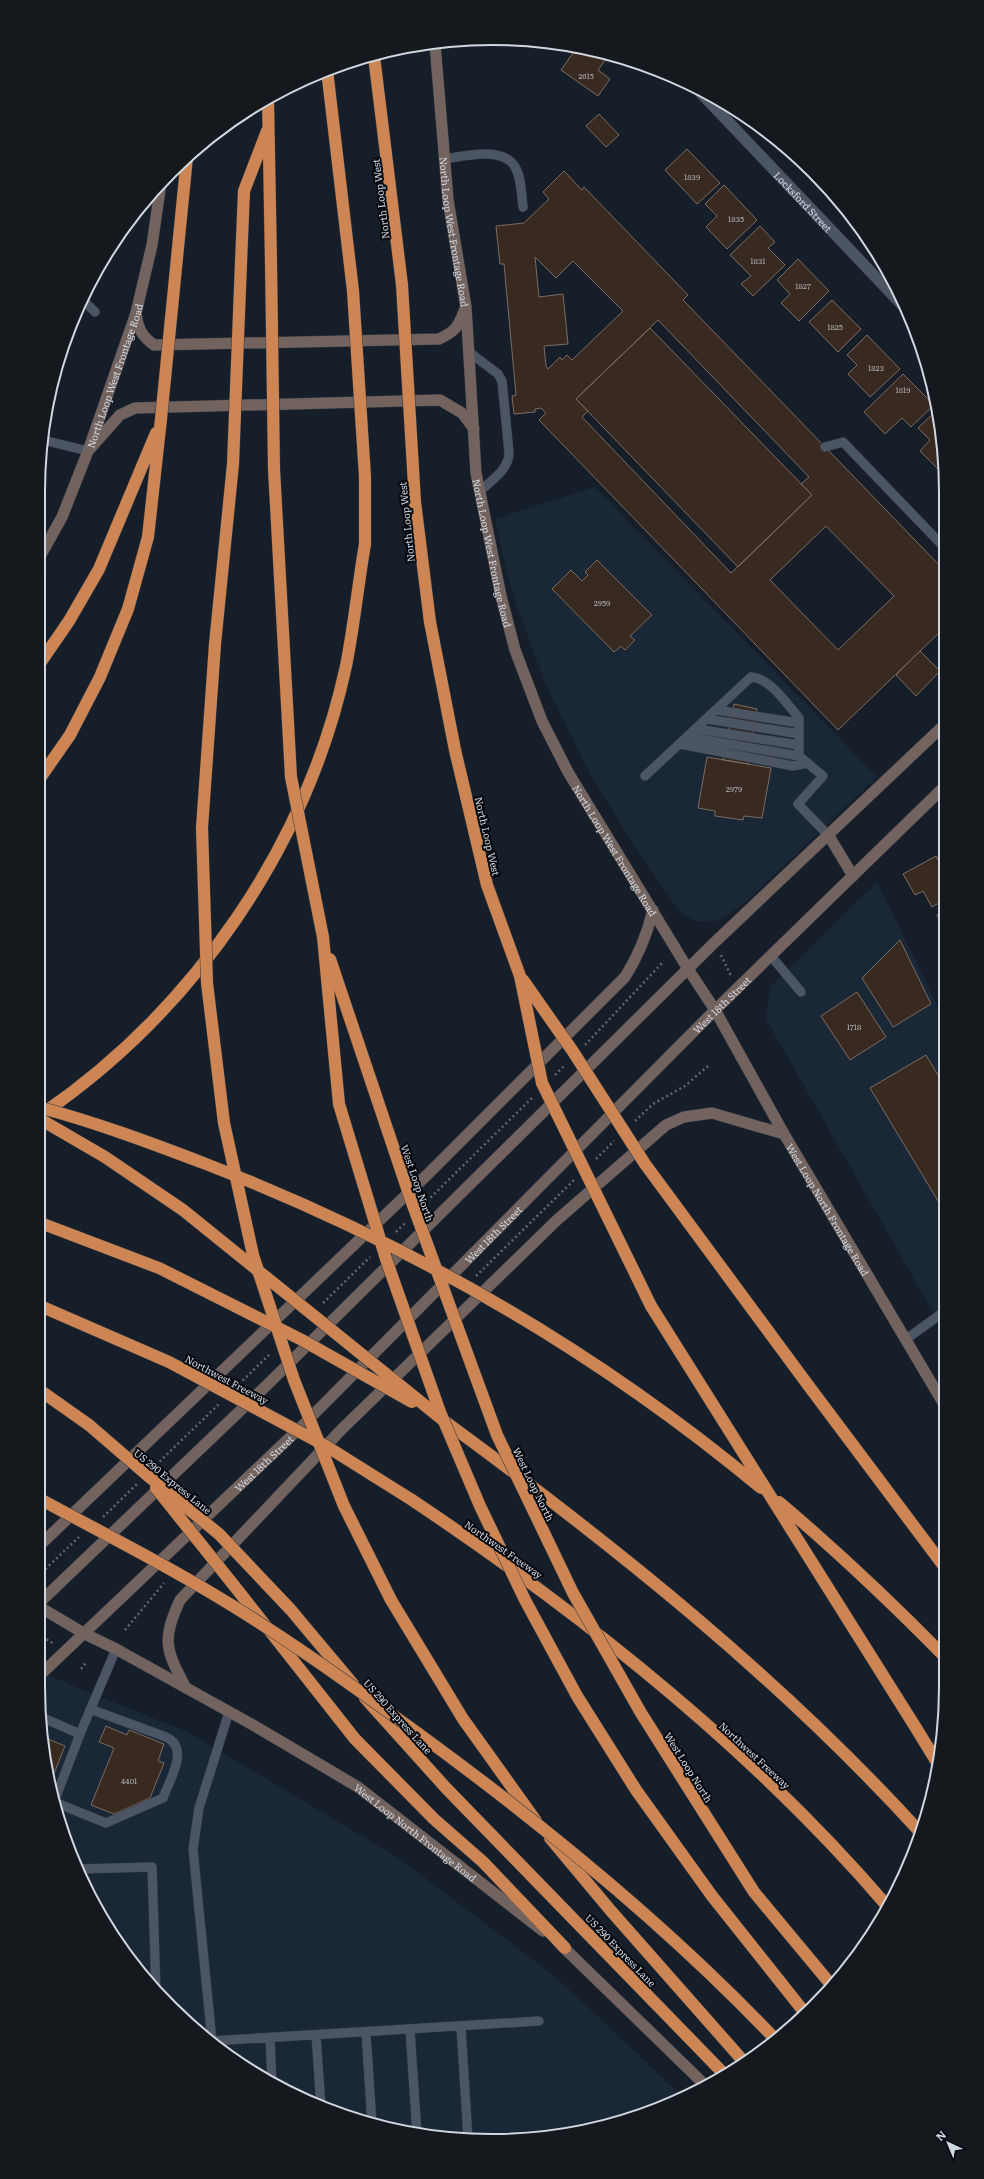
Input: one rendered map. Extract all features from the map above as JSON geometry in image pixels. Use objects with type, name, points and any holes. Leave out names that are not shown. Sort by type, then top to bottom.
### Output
[{"type":"highway","name":"North Loop West","points":[[375,60],[402,285],[414,502],[430,622],[455,750],[487,885],[520,976]]},
{"type":"highway","points":[[45,1113],[71,1095],[136,1040],[189,983],[236,921],[286,836],[323,747],[346,666],[364,544],[365,477],[353,291],[328,76]]},
{"type":"highway","points":[[268,105],[274,470],[291,777],[323,937],[339,1104],[388,1266],[440,1412],[480,1506],[525,1600],[577,1696],[636,1790],[712,1896],[802,2009]]},
{"type":"highway","points":[[269,124],[244,191],[233,464],[215,644],[202,828],[208,990],[224,1123],[253,1255],[294,1380],[341,1499],[390,1600],[463,1719],[540,1825],[611,1911],[741,2058]]},
{"type":"highway","points":[[45,771],[70,735],[100,677],[128,609],[148,537],[187,165]]},
{"type":"highway","points":[[45,656],[70,621],[99,569],[161,419]]},
{"type":"highway","name":"West Loop North","points":[[323,937],[408,1192],[497,1435],[573,1593],[641,1713],[754,1892],[828,1981]]},
{"type":"highway","points":[[520,976],[572,1050],[644,1164],[939,1560]]},
{"type":"highway","points":[[520,976],[542,1083],[651,1306],[933,1756]]},
{"type":"highway","points":[[45,1109],[175,1153],[253,1183],[337,1220],[432,1267],[529,1321],[654,1404],[750,1478],[817,1534],[895,1606],[939,1651]]},
{"type":"highway","points":[[45,1122],[104,1158],[183,1210],[443,1420],[538,1490],[725,1640],[823,1732],[916,1828]]},
{"type":"highway","points":[[45,1225],[159,1268],[302,1340],[443,1420]]},
{"type":"highway","name":"Northwest Freeway","points":[[45,1308],[169,1362],[326,1446],[488,1550],[560,1604],[649,1676],[742,1757],[808,1822],[883,1902]]},
{"type":"highway","name":"US 290 Express Lane","points":[[45,1394],[89,1425],[146,1475],[219,1534],[291,1610],[367,1700],[446,1788],[721,2071]]},
{"type":"highway","points":[[146,1475],[355,1739],[434,1818],[483,1862],[564,1948]]},
{"type":"highway","points":[[45,1502],[209,1591],[345,1680],[466,1769],[586,1863],[736,1998],[772,2036]]},
{"type":"main road","name":"North Loop West Frontage Road","points":[[435,49],[448,200],[466,307],[475,430],[476,473],[501,596],[515,650],[542,721],[568,772],[688,969],[715,1010]]},
{"type":"main road","name":"North Loop West Frontage Road","points":[[45,547],[62,517],[88,451],[136,313],[152,245],[155,198]]},
{"type":"main road","points":[[136,313],[138,327],[144,338],[154,345],[439,339],[453,332],[459,325],[466,307]]},
{"type":"main road","points":[[88,451],[120,415],[135,408],[440,400],[452,405],[462,413],[475,430]]},
{"type":"main road","points":[[45,1598],[266,1386],[688,969],[939,730]]},
{"type":"main road","name":"West 18th Street","points":[[45,1671],[305,1423],[715,1010],[939,792]]},
{"type":"main road","points":[[829,836],[853,876]]},
{"type":"main road","points":[[45,1539],[426,1176],[625,976],[639,955],[647,935],[653,910]]},
{"type":"main road","name":"West Loop North Frontage Road","points":[[715,1010],[784,1134],[904,1340],[939,1396]]},
{"type":"main road","points":[[186,1688],[171,1660],[168,1641],[172,1618],[180,1600],[342,1429],[557,1220],[666,1125],[684,1117],[712,1113],[784,1134]]},
{"type":"main road","name":"West Loop North Frontage Road","points":[[45,1609],[85,1634],[116,1649],[229,1712],[358,1787],[564,1948],[702,2082]]},
{"type":"street","name":"Locksford Street","points":[[709,101],[894,296]]},
{"type":"lane","points":[[445,159],[481,153],[494,155],[509,160],[515,166],[518,173],[523,207]]},
{"type":"lane","points":[[87,304],[95,312]]},
{"type":"lane","points":[[469,352],[498,374],[502,381],[509,453],[509,460],[505,467],[480,491]]},
{"type":"lane","points":[[48,441],[88,451]]},
{"type":"lane","points":[[825,447],[843,442],[939,542]]},
{"type":"lane","points":[[645,776],[751,677],[757,677],[771,687],[799,718],[799,756]]},
{"type":"lane","points":[[717,710],[799,723]]},
{"type":"lane","points":[[706,719],[800,734]]},
{"type":"lane","points":[[697,729],[799,745]]},
{"type":"lane","points":[[688,737],[799,756],[823,776],[798,804],[829,836]]},
{"type":"lane","points":[[680,744],[793,766],[808,763]]},
{"type":"lane","points":[[771,956],[801,992]]},
{"type":"lane","points":[[904,1340],[939,1315]]},
{"type":"lane","points":[[58,1792],[90,1708],[116,1649]]},
{"type":"lane","points":[[61,1805],[106,1824],[163,1798],[179,1754],[175,1743],[166,1737],[90,1708]]},
{"type":"lane","points":[[211,2035],[193,1849],[200,1808],[229,1712]]},
{"type":"lane","points":[[46,1719],[80,1734]]},
{"type":"lane","points":[[84,1869],[152,1867],[156,1982]]},
{"type":"lane","points":[[218,2041],[366,2033],[539,2021]]},
{"type":"lane","points":[[461,2027],[468,2133]]},
{"type":"lane","points":[[410,2030],[417,2127]]},
{"type":"lane","points":[[366,2033],[372,2118]]},
{"type":"lane","points":[[316,2035],[321,2100]]},
{"type":"lane","points":[[270,2038],[272,2076]]},
{"type":"path","points":[[720,953],[732,978]]},
{"type":"path","points":[[581,1050],[664,961]]},
{"type":"path","points":[[549,1081],[565,1065]]},
{"type":"path","points":[[422,1207],[539,1091]]},
{"type":"path","points":[[393,1235],[410,1218]]},
{"type":"path","points":[[319,1307],[376,1251]]},
{"type":"path","points":[[239,1385],[273,1352]]},
{"type":"path","points":[[101,1518],[222,1402]]},
{"type":"path","points":[[45,1569],[81,1535]]},
{"type":"path","points":[[45,1638],[56,1645]]},
{"type":"path","points":[[81,1669],[87,1662]]},
{"type":"shaded area","points":[[595,487],[877,777],[747,901],[724,918],[714,922],[695,921],[680,912],[639,854],[590,774],[544,681],[516,604],[504,562],[495,519]]},
{"type":"shaded area","points":[[877,882],[939,1009],[939,1322],[766,1019],[770,987]]},
{"type":"shaded area","points":[[47,1675],[190,1733],[399,1858],[557,1978],[679,2093],[636,2110],[608,2119],[579,2125],[521,2133],[463,2133],[405,2125],[376,2119],[348,2110],[294,2088],[244,2059],[197,2023],[156,1982],[120,1935],[91,1885],[79,1858],[60,1803],[49,1745],[46,1716],[45,1677]]},
{"type":"building","points":[[573,53],[579,54],[606,60],[598,70],[610,79],[598,96],[561,70]]},
{"type":"building","points":[[599,114],[619,135],[606,147],[586,126]]},
{"type":"building","points":[[687,149],[720,183],[697,204],[665,170]]},
{"type":"building","points":[[564,171],[582,190],[584,187],[688,295],[683,300],[939,565],[939,633],[838,730],[539,420],[546,413],[541,408],[535,409],[535,412],[514,414],[512,396],[516,395],[504,264],[500,264],[496,226],[524,223],[549,199],[543,192]],"holes":[[[535,257],[556,278],[573,261],[623,311],[572,360],[567,355],[562,360],[560,357],[548,369],[546,366],[544,346],[568,344],[563,294],[539,297]],[[658,320],[809,477],[801,484],[812,495],[731,573],[582,417],[588,411],[576,399]],[[826,526],[894,596],[838,650],[770,580]]]},
{"type":"building","points":[[724,185],[757,220],[727,249],[706,227],[717,216],[705,204]]},
{"type":"building","points":[[760,226],[775,242],[768,248],[785,265],[753,296],[741,284],[751,276],[730,255]]},
{"type":"building","points":[[798,259],[829,291],[799,321],[781,303],[790,294],[777,280]]},
{"type":"building","points":[[832,300],[861,329],[838,352],[809,322]]},
{"type":"building","points":[[650,328],[812,495],[738,567],[576,399]]},
{"type":"building","points":[[867,335],[900,369],[870,397],[848,374],[857,365],[847,355]]},
{"type":"building","points":[[903,374],[929,400],[931,408],[911,427],[902,418],[885,434],[864,412]]},
{"type":"building","points":[[932,415],[938,469],[920,451],[930,440],[918,428]]},
{"type":"building","points":[[597,560],[652,615],[630,636],[635,640],[625,650],[621,646],[614,652],[552,589],[571,570],[582,581],[588,575],[585,572]]},
{"type":"building","points":[[920,651],[939,670],[939,672],[916,696],[896,675]]},
{"type":"building","points":[[734,704],[757,709],[748,764],[723,760]]},
{"type":"building","points":[[707,757],[771,768],[762,818],[744,816],[743,820],[715,816],[715,811],[698,808]]},
{"type":"building","points":[[936,856],[939,862],[939,903],[932,907],[923,891],[915,895],[903,874]]},
{"type":"building","points":[[900,940],[931,1004],[893,1027],[862,978]]},
{"type":"building","points":[[857,992],[886,1037],[850,1060],[821,1016]]},
{"type":"building","points":[[926,1055],[939,1077],[938,1201],[870,1088]]},
{"type":"building","points":[[106,1726],[127,1735],[129,1730],[164,1744],[158,1761],[164,1763],[150,1798],[114,1814],[91,1805],[114,1748],[99,1742]]},
{"type":"building","points":[[48,1739],[65,1746],[54,1774]]}]
